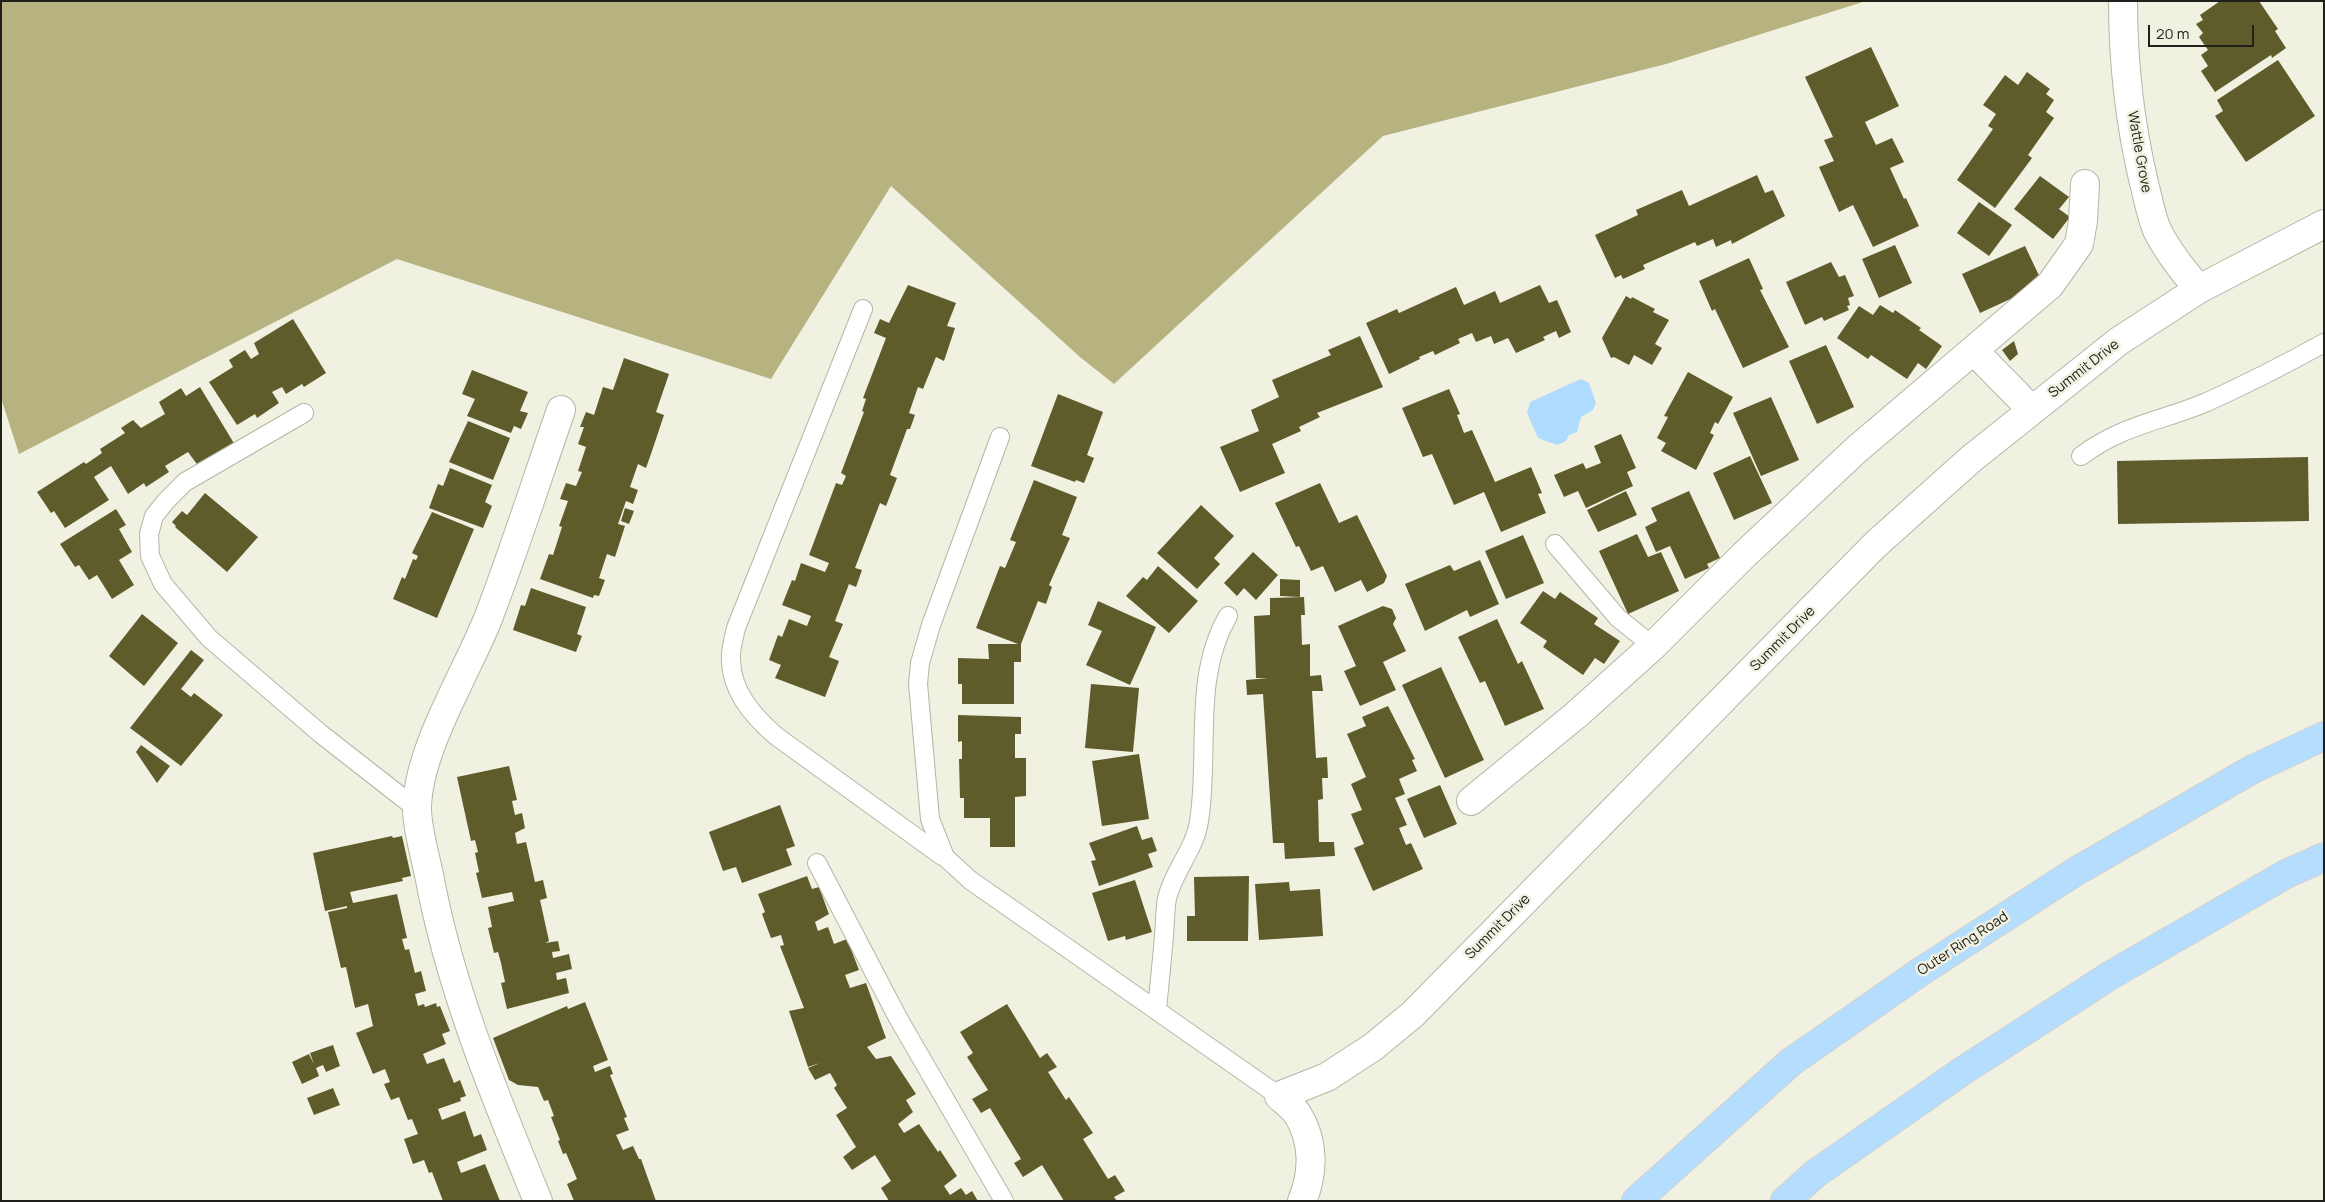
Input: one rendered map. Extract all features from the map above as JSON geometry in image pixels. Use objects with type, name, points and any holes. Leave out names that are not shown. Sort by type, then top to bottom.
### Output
[{"type":"highway","name":"Outer Ring Road","points":[[1636,1201],[1791,1062],[1923,970],[2076,872],[2253,769],[2324,736]]},
{"type":"highway","points":[[1785,1201],[1815,1174],[1961,1072],[2111,975],[2286,874],[2324,857]]},
{"type":"street","name":"Wattle Grove","points":[[2123,1],[2123,28],[2130,96],[2138,159],[2148,202],[2157,230],[2174,260],[2199,289]]},
{"type":"street","points":[[1471,801],[1576,715],[1653,646],[1744,555],[1856,450],[2050,285],[2069,261],[2080,236],[2085,184]]},
{"type":"street","name":"Summit Drive","points":[[1279,1096],[1327,1077],[1373,1047],[1413,1014],[1876,545],[1971,459],[2031,409],[2119,341],[2199,289],[2324,224]]},
{"type":"street","points":[[1974,351],[2031,409]]},
{"type":"street","points":[[538,1201],[489,1081],[448,962],[437,918],[417,809],[422,775],[436,734],[488,617],[561,410]]},
{"type":"street","points":[[1279,1096],[1297,1114],[1310,1139],[1311,1169],[1302,1201]]},
{"type":"lane","points":[[863,309],[736,628],[730,659],[734,682],[744,701],[758,720],[776,736],[944,857],[970,880],[1007,908],[1279,1096]]},
{"type":"lane","points":[[2081,456],[2104,439],[2132,426],[2175,414],[2207,402],[2324,343]]},
{"type":"lane","points":[[304,413],[185,482],[166,500],[154,516],[148,534],[150,556],[163,584],[209,638],[321,734],[417,809]]},
{"type":"lane","points":[[944,857],[930,819],[919,710],[920,663],[931,625],[1000,437]]},
{"type":"lane","points":[[1555,544],[1618,618],[1653,646]]},
{"type":"lane","points":[[1157,1011],[1167,900],[1173,879],[1192,844],[1199,824],[1203,791],[1205,695],[1216,637],[1228,616]]},
{"type":"lane","points":[[817,863],[898,1018],[1004,1201]]},
{"type":"shaded area","points":[[1,1],[1866,1],[1666,64],[1383,136],[1114,384],[1080,357],[891,186],[771,379],[397,259],[19,454],[1,398]]},
{"type":"water","points":[[1581,379],[1589,383],[1596,403],[1593,410],[1581,417],[1577,432],[1569,435],[1566,441],[1557,445],[1538,438],[1527,413],[1530,402]]},
{"type":"building","points":[[2220,1],[2259,1],[2278,29],[2275,31],[2286,48],[2272,58],[2271,55],[2215,92],[2201,71],[2208,66],[2201,55],[2208,50],[2199,37],[2203,33],[2196,24],[2203,20],[2200,15]]},
{"type":"building","points":[[1871,47],[1899,106],[1865,122],[1876,145],[1892,138],[1904,162],[1890,168],[1919,226],[1873,247],[1853,205],[1839,212],[1819,167],[1834,161],[1824,140],[1833,137],[1805,77]]},
{"type":"building","points":[[2278,60],[2315,116],[2246,162],[2215,116],[2223,111],[2217,100]]},
{"type":"building","points":[[2027,72],[2050,89],[2046,94],[2054,100],[2046,112],[2054,118],[2028,155],[2032,158],[1995,208],[1957,180],[1993,129],[1988,126],[1996,114],[1983,105],[2005,75],[2018,85]]},
{"type":"building","points":[[1757,175],[1765,193],[1773,190],[1785,216],[1732,244],[1731,240],[1716,247],[1713,239],[1697,246],[1695,242],[1643,265],[1645,269],[1623,279],[1621,275],[1615,278],[1595,235],[1638,215],[1636,210],[1682,190],[1689,206]]},
{"type":"building","points":[[2040,176],[2069,197],[2059,209],[2070,217],[2053,239],[2014,209]]},
{"type":"building","points":[[1979,202],[2012,225],[1989,256],[1957,233]]},
{"type":"building","points":[[1895,245],[1912,283],[1879,298],[1862,259]]},
{"type":"building","points":[[2025,246],[2043,284],[1980,313],[1962,274]]},
{"type":"building","points":[[1749,258],[1763,289],[1760,290],[1789,347],[1743,368],[1715,309],[1712,311],[1699,281]]},
{"type":"building","points":[[1831,262],[1839,277],[1845,275],[1854,296],[1848,298],[1850,305],[1847,306],[1849,310],[1824,321],[1822,317],[1805,325],[1786,282]]},
{"type":"building","points":[[908,285],[956,303],[947,326],[955,328],[944,361],[936,357],[923,389],[918,387],[909,413],[915,415],[910,429],[907,429],[890,475],[897,478],[886,506],[880,503],[855,568],[862,570],[856,587],[849,584],[835,621],[843,624],[829,657],[839,661],[825,697],[775,678],[781,665],[769,660],[778,635],[782,637],[789,619],[807,626],[811,616],[782,605],[792,580],[795,581],[801,563],[825,572],[829,563],[809,555],[836,483],[842,485],[846,476],[841,473],[864,412],[862,411],[866,399],[863,398],[886,338],[874,333],[880,319],[889,323]]},
{"type":"building","points":[[1540,285],[1549,303],[1557,300],[1571,332],[1559,338],[1556,331],[1543,337],[1545,340],[1516,353],[1508,338],[1494,344],[1491,336],[1476,342],[1472,333],[1458,339],[1460,343],[1435,355],[1433,351],[1419,357],[1420,359],[1389,374],[1366,323],[1397,309],[1399,313],[1456,287],[1464,305],[1495,291],[1500,303]]},
{"type":"building","points":[[1626,296],[1631,299],[1632,297],[1655,309],[1653,312],[1669,320],[1655,344],[1662,348],[1652,365],[1634,355],[1629,365],[1614,357],[1611,358],[1602,338]]},
{"type":"building","points":[[1880,305],[1893,313],[1895,310],[1921,328],[1919,330],[1942,346],[1926,369],[1918,363],[1907,379],[1871,355],[1868,359],[1837,338],[1859,306],[1873,315]]},
{"type":"building","points":[[293,319],[326,373],[304,387],[302,384],[286,394],[282,387],[272,392],[279,403],[257,418],[255,414],[237,425],[209,382],[233,367],[229,360],[245,350],[251,359],[259,354],[254,343]]},
{"type":"building","points":[[1360,336],[1383,387],[1317,413],[1320,417],[1299,427],[1301,431],[1272,444],[1285,473],[1240,492],[1220,447],[1259,431],[1251,410],[1279,397],[1272,380],[1331,355],[1328,350]]},
{"type":"building","points":[[2014,341],[2018,354],[2010,361],[2002,350]]},
{"type":"building","points":[[1826,345],[1854,407],[1817,424],[1789,361]]},
{"type":"building","points":[[624,358],[669,374],[656,412],[664,415],[646,468],[638,464],[630,487],[638,490],[633,504],[626,501],[618,524],[625,526],[615,557],[607,554],[599,578],[605,580],[599,596],[594,595],[593,598],[540,579],[549,554],[553,555],[562,527],[559,526],[568,501],[560,499],[566,483],[576,486],[582,472],[578,471],[586,447],[578,444],[584,427],[580,427],[586,412],[594,415],[603,387],[613,390]]},
{"type":"building","points":[[472,370],[528,392],[520,411],[528,413],[521,429],[514,426],[511,433],[467,416],[475,399],[462,394]]},
{"type":"building","points":[[1688,372],[1733,397],[1718,424],[1715,422],[1710,433],[1714,435],[1696,470],[1661,451],[1666,443],[1657,438],[1668,417],[1664,416]]},
{"type":"building","points":[[200,387],[235,445],[199,467],[188,452],[165,466],[169,472],[146,487],[144,483],[128,494],[111,466],[94,477],[109,500],[65,528],[54,511],[51,513],[37,492],[84,462],[86,464],[102,453],[100,449],[125,433],[121,428],[133,420],[141,428],[165,414],[159,402],[181,388],[186,396]]},
{"type":"building","points":[[1449,389],[1460,414],[1457,415],[1464,433],[1472,430],[1495,482],[1531,467],[1542,493],[1538,494],[1546,513],[1501,532],[1484,492],[1454,505],[1432,454],[1423,457],[1402,408]]},
{"type":"building","points":[[1058,394],[1103,412],[1087,455],[1094,458],[1084,483],[1076,480],[1075,482],[1031,466]]},
{"type":"building","points":[[1771,397],[1799,460],[1761,476],[1733,413]]},
{"type":"building","points":[[468,421],[510,438],[493,480],[449,462]]},
{"type":"building","points":[[1621,434],[1636,468],[1627,472],[1633,486],[1586,508],[1578,491],[1564,497],[1554,475],[1583,463],[1586,469],[1601,463],[1594,446]]},
{"type":"building","points":[[1750,456],[1772,503],[1734,520],[1713,473]]},
{"type":"building","points":[[2308,457],[2309,521],[2118,524],[2117,461]]},
{"type":"building","points":[[450,468],[492,485],[485,502],[492,506],[483,528],[429,508],[438,484],[443,486]]},
{"type":"building","points":[[1034,480],[1077,497],[1062,535],[1070,538],[1049,585],[1052,587],[1046,604],[1038,601],[1021,644],[1021,662],[1014,662],[1014,704],[962,704],[962,684],[958,684],[958,658],[989,659],[988,644],[1018,644],[976,628],[1000,566],[1005,568],[1016,542],[1010,540]]},
{"type":"building","points":[[1320,483],[1339,523],[1357,515],[1387,576],[1384,583],[1367,592],[1361,580],[1335,592],[1323,566],[1311,571],[1299,546],[1296,547],[1275,503]]},
{"type":"building","points":[[1626,491],[1637,515],[1598,532],[1587,510]]},
{"type":"building","points":[[1689,491],[1720,558],[1707,564],[1709,568],[1685,579],[1670,546],[1656,552],[1645,527],[1657,521],[1651,508]]},
{"type":"building","points":[[205,493],[258,537],[227,572],[175,527],[172,522],[182,511],[187,515]]},
{"type":"building","points":[[1201,505],[1234,536],[1214,558],[1220,564],[1197,589],[1157,553]]},
{"type":"building","points":[[625,508],[634,511],[629,524],[621,521]]},
{"type":"building","points":[[116,509],[126,525],[119,529],[132,552],[119,560],[134,585],[112,599],[97,575],[89,580],[79,565],[75,567],[60,544]]},
{"type":"building","points":[[432,512],[474,529],[437,618],[393,599],[402,577],[405,579],[413,559],[416,560],[418,556],[412,553]]},
{"type":"building","points":[[1637,534],[1648,557],[1661,552],[1679,591],[1628,614],[1599,551]]},
{"type":"building","points":[[1523,535],[1544,583],[1506,599],[1485,551]]},
{"type":"building","points":[[1253,552],[1278,575],[1256,600],[1244,588],[1237,596],[1224,583]]},
{"type":"building","points":[[1480,560],[1499,604],[1470,617],[1467,610],[1425,631],[1405,584],[1450,565],[1454,571]]},
{"type":"building","points":[[1158,566],[1198,601],[1169,633],[1126,596],[1143,577],[1147,580]]},
{"type":"building","points":[[1280,579],[1300,580],[1300,597],[1280,596]]},
{"type":"building","points":[[531,588],[586,607],[577,634],[582,636],[576,652],[513,630],[521,605],[525,606]]},
{"type":"building","points":[[1543,591],[1555,599],[1560,592],[1598,618],[1594,624],[1620,641],[1604,664],[1595,658],[1583,675],[1543,647],[1547,641],[1520,623]]},
{"type":"building","points":[[1304,597],[1305,615],[1301,615],[1302,645],[1310,644],[1310,676],[1321,675],[1323,691],[1312,691],[1316,758],[1327,757],[1328,778],[1322,778],[1323,799],[1318,800],[1319,842],[1334,842],[1335,856],[1285,859],[1284,843],[1273,843],[1263,694],[1247,695],[1246,680],[1268,678],[1256,678],[1254,616],[1270,615],[1270,598]]},
{"type":"building","points":[[1098,601],[1156,627],[1130,685],[1086,665],[1102,631],[1088,625]]},
{"type":"building","points":[[1383,606],[1392,609],[1396,618],[1393,624],[1406,651],[1383,662],[1396,690],[1360,706],[1344,671],[1356,666],[1338,626]]},
{"type":"building","points":[[142,614],[178,643],[144,686],[109,656]]},
{"type":"building","points":[[1497,619],[1518,664],[1522,661],[1544,709],[1505,726],[1485,681],[1480,683],[1458,637]]},
{"type":"building","points":[[191,650],[204,660],[181,689],[191,697],[194,693],[223,715],[181,766],[130,728]]},
{"type":"building","points":[[1441,667],[1484,760],[1445,778],[1402,685]]},
{"type":"building","points":[[1091,684],[1139,688],[1133,752],[1085,748]]},
{"type":"building","points":[[1388,706],[1415,759],[1412,760],[1417,771],[1399,779],[1405,794],[1395,798],[1407,825],[1399,828],[1406,845],[1411,843],[1423,869],[1373,891],[1354,848],[1364,844],[1351,814],[1362,810],[1351,784],[1366,777],[1347,734],[1366,726],[1362,717]]},
{"type":"building","points":[[958,715],[1021,717],[1021,734],[1015,734],[1015,758],[1026,758],[1026,796],[1015,797],[1015,847],[990,847],[990,818],[964,818],[964,798],[960,798],[959,759],[962,759],[962,741],[958,742]]},
{"type":"building","points":[[141,745],[170,766],[157,783],[136,752]]},
{"type":"building","points":[[1139,754],[1149,819],[1102,826],[1092,761]]},
{"type":"building","points":[[509,766],[517,800],[512,801],[515,815],[522,813],[525,828],[515,833],[517,844],[526,842],[535,882],[543,880],[547,898],[540,900],[549,941],[545,943],[558,941],[560,951],[552,952],[553,958],[569,954],[572,969],[556,973],[557,980],[566,978],[569,993],[507,1009],[501,983],[505,982],[501,963],[498,952],[494,953],[488,928],[492,927],[488,907],[514,901],[512,892],[482,898],[476,873],[479,872],[475,853],[478,852],[475,840],[471,841],[457,777]]},
{"type":"building","points":[[1440,785],[1457,824],[1424,838],[1407,799]]},
{"type":"building","points":[[780,805],[795,846],[786,849],[792,865],[742,883],[736,867],[723,871],[709,832]]},
{"type":"building","points":[[1137,826],[1142,840],[1152,837],[1157,851],[1148,854],[1153,867],[1099,886],[1091,861],[1096,860],[1089,843]]},
{"type":"building","points":[[392,836],[393,838],[402,836],[411,876],[402,878],[403,881],[350,892],[353,903],[397,894],[407,938],[402,939],[405,950],[409,949],[415,973],[421,971],[426,991],[415,994],[418,1006],[424,1004],[425,1007],[436,1003],[437,1007],[440,1006],[450,1031],[442,1034],[446,1044],[423,1054],[427,1064],[444,1058],[454,1083],[460,1080],[466,1096],[460,1098],[461,1101],[438,1109],[442,1120],[465,1111],[474,1137],[481,1134],[487,1150],[457,1162],[461,1173],[485,1164],[500,1201],[443,1201],[432,1172],[429,1173],[424,1160],[413,1164],[404,1139],[418,1134],[412,1119],[408,1120],[399,1097],[391,1100],[384,1084],[390,1082],[385,1069],[373,1074],[356,1033],[373,1026],[368,1004],[355,1008],[346,967],[341,968],[328,912],[347,908],[347,906],[325,911],[313,853]]},
{"type":"building","points":[[807,876],[812,889],[819,887],[829,914],[815,922],[818,931],[828,927],[834,944],[847,939],[859,970],[845,975],[850,988],[866,983],[886,1038],[867,1047],[876,1059],[891,1056],[916,1094],[906,1100],[913,1112],[898,1124],[904,1133],[919,1124],[938,1152],[940,1150],[957,1176],[944,1186],[950,1195],[961,1188],[966,1195],[972,1191],[978,1201],[889,1201],[881,1188],[891,1181],[875,1155],[852,1170],[843,1157],[856,1147],[836,1115],[847,1108],[834,1088],[837,1085],[830,1073],[815,1080],[808,1068],[820,1063],[808,1067],[789,1011],[804,1008],[780,946],[784,945],[781,935],[771,938],[762,914],[765,912],[758,894]]},
{"type":"building","points":[[1249,876],[1248,941],[1187,941],[1187,916],[1195,916],[1194,877]]},
{"type":"building","points":[[1135,880],[1152,932],[1126,940],[1125,936],[1108,941],[1092,893]]},
{"type":"building","points":[[1289,882],[1290,891],[1320,889],[1323,936],[1259,940],[1255,884]]},
{"type":"building","points":[[585,1002],[608,1060],[593,1066],[595,1072],[610,1066],[613,1074],[610,1075],[627,1117],[624,1118],[629,1130],[616,1135],[623,1150],[633,1146],[639,1159],[641,1159],[656,1201],[574,1201],[567,1184],[577,1179],[566,1153],[563,1154],[558,1141],[560,1140],[551,1117],[554,1116],[548,1100],[544,1101],[538,1087],[518,1085],[509,1080],[493,1038],[567,1006],[568,1009]]},
{"type":"building","points":[[1007,1004],[1040,1058],[1047,1053],[1057,1067],[1048,1072],[1066,1100],[1069,1097],[1093,1133],[1083,1139],[1108,1179],[1115,1175],[1125,1191],[1114,1197],[1117,1201],[1064,1201],[1042,1165],[1023,1177],[1014,1163],[1021,1159],[990,1108],[981,1113],[972,1099],[988,1090],[967,1057],[973,1053],[960,1032]]},
{"type":"building","points":[[333,1045],[340,1066],[326,1072],[323,1065],[316,1068],[319,1076],[302,1084],[292,1062],[309,1054],[314,1064],[310,1053]]},
{"type":"building","points":[[333,1088],[340,1105],[314,1115],[307,1098]]}]
